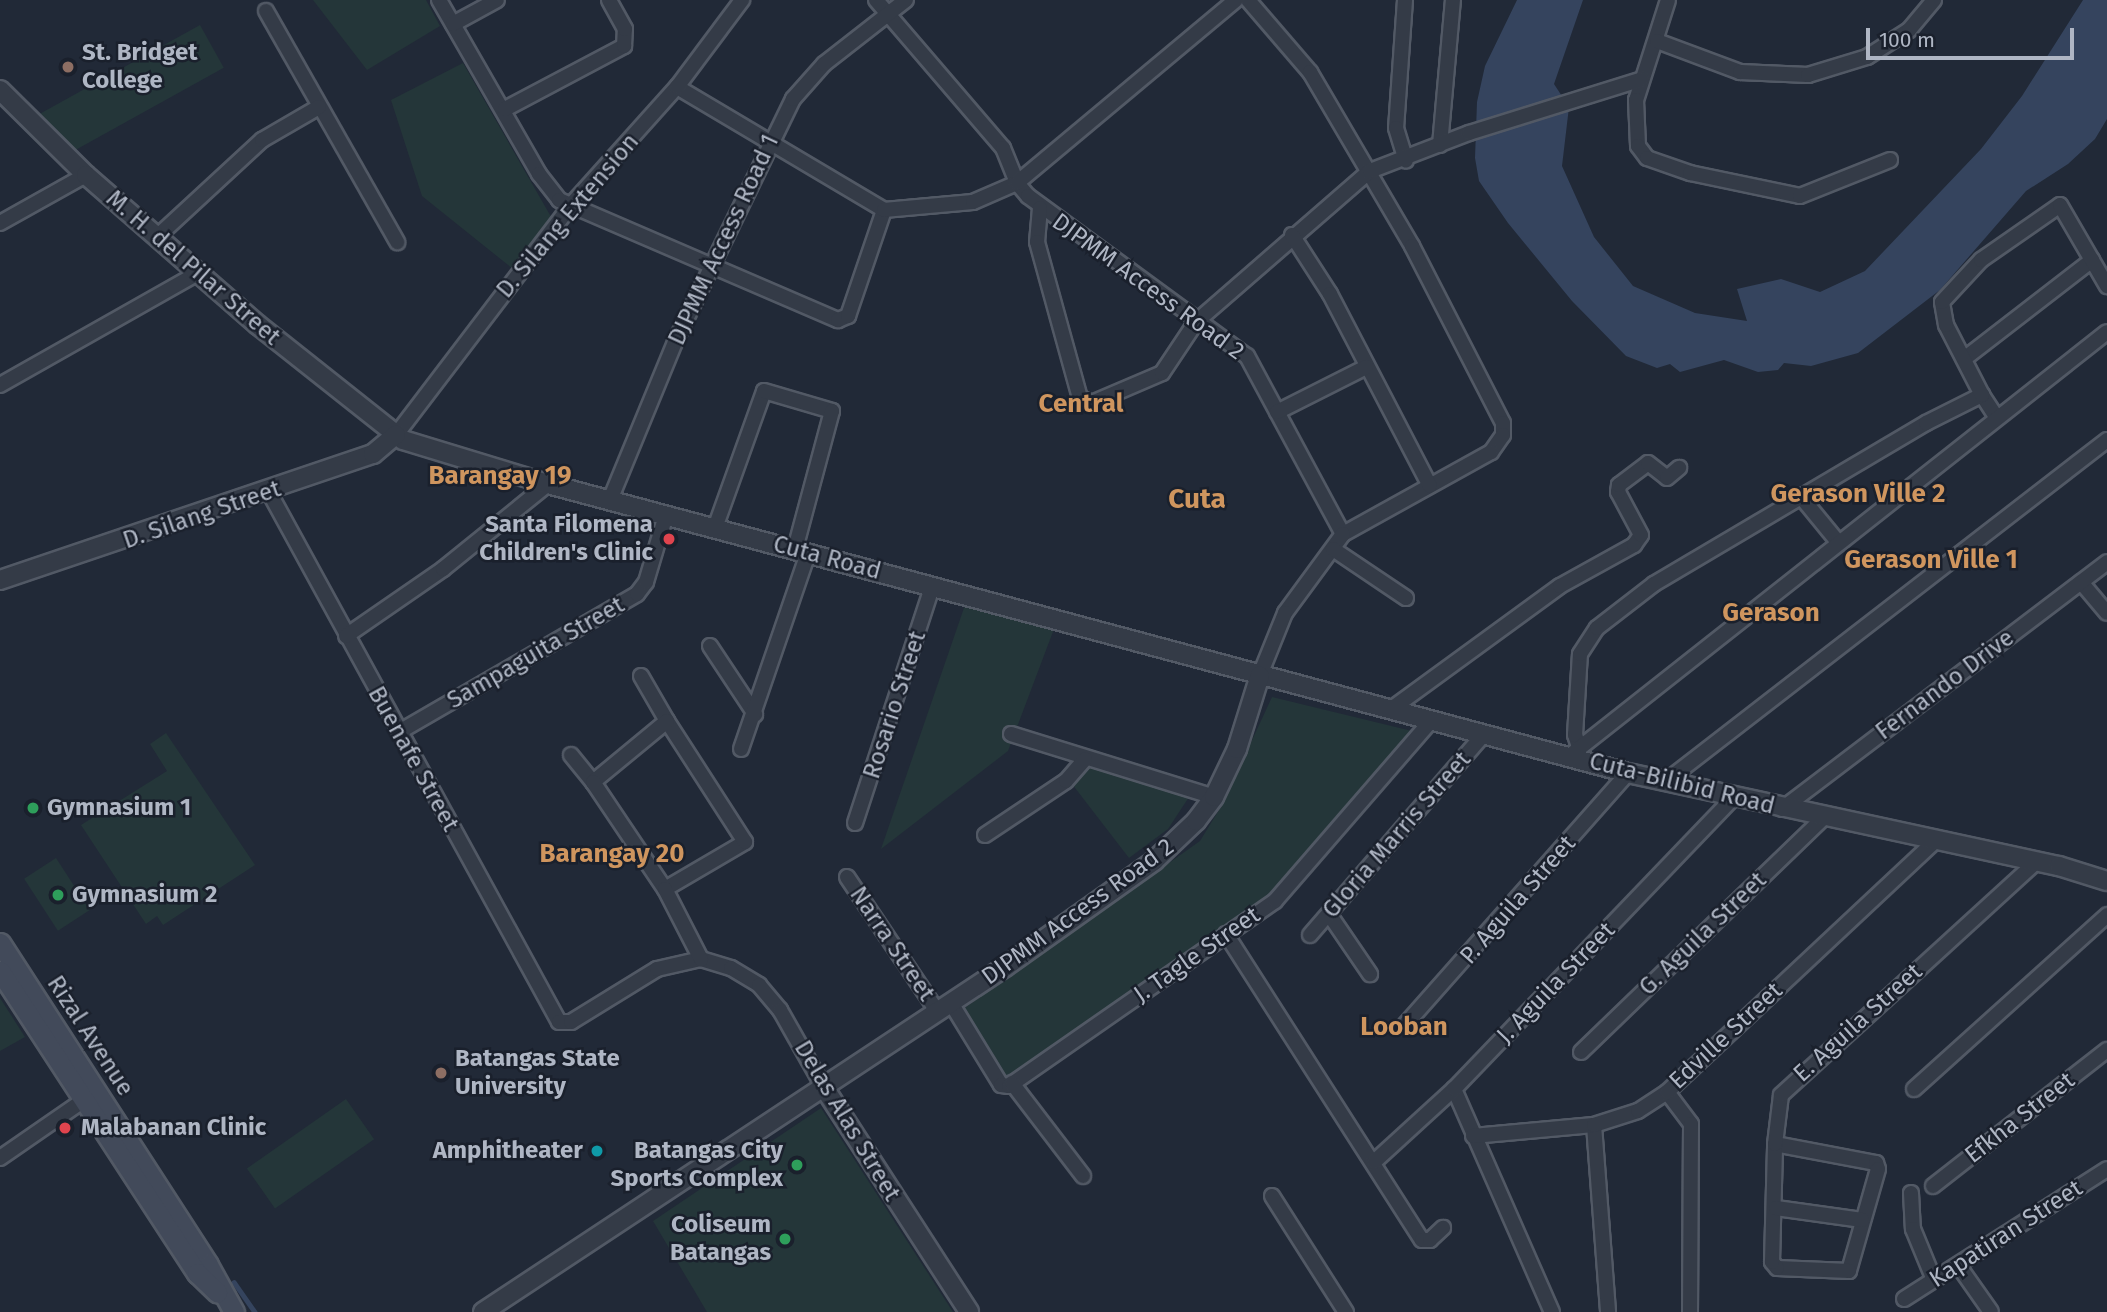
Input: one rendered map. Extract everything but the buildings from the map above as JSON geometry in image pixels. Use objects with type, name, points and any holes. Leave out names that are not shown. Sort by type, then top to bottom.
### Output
[{"type":"main road","name":"Rizal Avenue","points":[[0,943],[197,1273],[230,1306]]},
{"type":"main road","name":"Rizal Avenue","points":[[0,971],[91,1095]]},
{"type":"street","points":[[439,0],[505,109],[539,174],[559,200],[843,320],[884,210]]},
{"type":"street","points":[[453,24],[497,0]]},
{"type":"street","points":[[505,109],[624,47],[625,29],[610,0]]},
{"type":"street","name":"D. Silang Extension","points":[[396,435],[571,205],[677,87],[742,0]]},
{"type":"street","name":"DJPMM Access Road 2","points":[[482,1312],[944,1007],[1154,861],[1196,821],[1214,797],[1237,749],[1260,675],[1285,613],[1343,534],[1247,356],[1195,322],[1041,208],[1017,183],[1003,148],[876,0]]},
{"type":"street","name":"DJPMM Access Road 1","points":[[610,500],[712,264],[771,139],[793,99],[824,64],[906,0]]},
{"type":"street","points":[[677,87],[771,139],[884,210],[980,200],[1017,183],[1236,0]]},
{"type":"street","points":[[1248,0],[1310,72],[1370,171],[1503,423],[1503,435],[1491,452],[1343,534]]},
{"type":"street","points":[[1405,0],[1396,128],[1406,161]]},
{"type":"street","points":[[1440,145],[1453,0]]},
{"type":"street","points":[[1668,0],[1636,100],[1638,146],[1647,158],[1667,166],[1800,196],[1890,160]]},
{"type":"street","points":[[1657,41],[1740,72],[1808,75],[1867,57],[1909,30],[1934,0]]},
{"type":"street","points":[[266,11],[397,242]]},
{"type":"street","points":[[1041,208],[1037,242],[1080,398],[1086,402],[1162,373],[1195,322],[1292,235],[1370,171],[1406,161],[1469,134],[1642,79]]},
{"type":"street","name":"M. H. del Pilar Street","points":[[0,90],[86,175],[289,351],[396,435]]},
{"type":"street","points":[[158,236],[262,140],[319,107]]},
{"type":"street","points":[[0,223],[86,175]]},
{"type":"street","points":[[1997,418],[1982,396],[1946,325],[1942,302],[1981,260],[2060,205],[2107,286]]},
{"type":"street","points":[[1292,235],[1330,294],[1430,486]]},
{"type":"street","points":[[1964,359],[2092,260]]},
{"type":"street","points":[[0,386],[200,272]]},
{"type":"street","points":[[1575,752],[2107,332]]},
{"type":"street","points":[[1277,412],[1367,366]]},
{"type":"street","points":[[715,528],[764,391],[832,411],[802,551],[755,714],[741,749]]},
{"type":"street","points":[[1575,752],[1580,654],[1597,628],[1654,584],[1926,423],[1982,396]]},
{"type":"street","name":"Cuta Road","points":[[396,435],[548,484],[1260,675]]},
{"type":"street","name":"D. Silang Street","points":[[0,580],[269,492],[373,454],[396,435]]},
{"type":"street","points":[[1665,782],[2107,440]]},
{"type":"street","points":[[1390,710],[1550,593],[1634,545],[1641,535],[1618,492],[1619,485],[1648,464],[1667,478],[1679,468]]},
{"type":"street","points":[[346,636],[443,569],[548,484]]},
{"type":"street","name":"Buenafe Street","points":[[269,492],[398,732],[561,1024],[657,970],[701,959]]},
{"type":"street","points":[[1802,498],[1838,542]]},
{"type":"street","name":"Sampaguita Street","points":[[398,732],[637,594],[646,582],[666,515]]},
{"type":"street","points":[[1333,549],[1406,597]]},
{"type":"street","name":"Fernando Drive","points":[[1782,809],[2107,562]]},
{"type":"street","points":[[2081,582],[2107,613]]},
{"type":"street","name":"Rosario Street","points":[[855,823],[933,586]]},
{"type":"street","points":[[710,646],[755,714]]},
{"type":"street","name":"Cuta-Bilibid Road","points":[[1260,675],[1484,734],[1575,752],[1628,773],[1665,782],[2036,862],[2107,881]]},
{"type":"street","points":[[641,676],[746,842],[665,889]]},
{"type":"street","points":[[593,782],[667,721]]},
{"type":"street","name":"J. Tagle Street","points":[[1012,1083],[1275,901],[1431,721]]},
{"type":"street","points":[[1011,734],[1214,797]]},
{"type":"street","name":"Gloria Marris Street","points":[[1310,935],[1484,734]]},
{"type":"street","points":[[571,755],[593,782],[665,889],[701,959]]},
{"type":"street","points":[[985,835],[1066,781],[1085,759]]},
{"type":"street","name":"P. Aguila Street","points":[[1405,1025],[1628,773]]},
{"type":"street","name":"J. Aguila Street","points":[[1374,1162],[1454,1089],[1733,798]]},
{"type":"street","name":"G. Aguila Street","points":[[1581,1052],[1824,817]]},
{"type":"street","name":"Edville Street","points":[[1473,1136],[1618,1121],[1667,1092],[1934,842]]},
{"type":"street","name":"E. Aguila Street","points":[[1862,1220],[1849,1271],[1777,1268],[1772,1262],[1776,1208],[1775,1144],[1784,1090],[2036,862]]},
{"type":"street","name":"Narra Street","points":[[847,877],[944,1007]]},
{"type":"street","points":[[1329,914],[1370,974]]},
{"type":"street","points":[[1914,1089],[2107,915]]},
{"type":"street","points":[[1226,934],[1422,1240],[1430,1240],[1443,1228]]},
{"type":"street","name":"Delas Alas Street","points":[[701,959],[731,968],[759,985],[780,1010],[823,1086],[969,1312]]},
{"type":"street","points":[[944,1007],[1002,1085],[1012,1083],[1083,1176]]},
{"type":"street","name":"Efkha Street","points":[[1933,1186],[2107,1050]]},
{"type":"street","points":[[1454,1089],[1552,1312]]},
{"type":"street","points":[[1667,1092],[1691,1124],[1690,1312]]},
{"type":"street","points":[[0,1158],[91,1095]]},
{"type":"street","points":[[1594,1125],[1608,1312]]},
{"type":"street","points":[[1775,1144],[1876,1163],[1878,1169],[1862,1220],[1776,1208]]},
{"type":"street","name":"Kapatiran Street","points":[[1904,1299],[2107,1169]]},
{"type":"street","points":[[1911,1193],[1913,1229],[1934,1280]]},
{"type":"street","points":[[1272,1195],[1346,1312]]},
{"type":"street","points":[[1958,1265],[1992,1312]]},
{"type":"shaded area","points":[[313,0],[426,0],[440,26],[367,70]]},
{"type":"shaded area","points":[[200,25],[224,68],[64,157],[40,114]]},
{"type":"shaded area","points":[[463,63],[554,222],[513,269],[422,196],[391,100]]},
{"type":"shaded area","points":[[965,605],[1054,629],[1008,751],[881,849]]},
{"type":"shaded area","points":[[1272,697],[1412,731],[1265,900],[1005,1081],[963,1009],[1200,841],[1222,805]]},
{"type":"shaded area","points":[[166,733],[255,865],[163,925],[157,916],[146,924],[81,825],[167,771],[150,744]]},
{"type":"shaded area","points":[[1088,762],[1191,794],[1168,829],[1129,858],[1072,784]]},
{"type":"shaded area","name":"Gymnasium 2","points":[[56,858],[90,910],[58,931],[24,879]]},
{"type":"shaded area","points":[[0,998],[25,1037],[0,1051]]},
{"type":"shaded area","points":[[346,1099],[374,1139],[275,1209],[247,1168]]},
{"type":"shaded area","name":"Batangas City Sports Complex","points":[[821,1108],[953,1312],[707,1312],[653,1221]]},
{"type":"water","points":[[1517,0],[1583,0],[1554,84],[1569,107],[1562,166],[1594,237],[1633,286],[1695,313],[1747,321],[1737,289],[1781,279],[1820,292],[1865,271],[1981,149],[2022,96],[2083,0],[2107,0],[2107,119],[2095,139],[2068,164],[2026,191],[1940,290],[1858,353],[1811,366],[1784,363],[1778,370],[1758,372],[1724,360],[1680,372],[1670,364],[1657,368],[1626,356],[1572,301],[1508,223],[1479,181],[1475,158],[1477,102],[1485,66]]},
{"type":"waterway","points":[[234,1282],[255,1312]]},
{"type":"place","name":"St. Bridget College","points":[[68,67]]},
{"type":"place","name":"Santa Filomena Children's Clinic","points":[[669,539]]},
{"type":"place","name":"Gymnasium 1","points":[[33,808]]},
{"type":"place","name":"Gymnasium 2","points":[[58,895]]},
{"type":"place","name":"Batangas State University","points":[[441,1073]]},
{"type":"place","name":"Malabanan Clinic","points":[[65,1128]]},
{"type":"place","name":"Amphitheater","points":[[597,1151]]},
{"type":"place","name":"Batangas City Sports Complex","points":[[797,1165]]},
{"type":"place","name":"Coliseum Batangas","points":[[785,1239]]},
{"type":"district","name":"Central","points":[[1081,404]]},
{"type":"district","name":"Barangay 19","points":[[500,476]]},
{"type":"district","name":"Gerason Ville 2","points":[[1858,494]]},
{"type":"district","name":"Cuta","points":[[1197,499]]},
{"type":"district","name":"Gerason Ville 1","points":[[1931,560]]},
{"type":"district","name":"Gerason","points":[[1771,613]]},
{"type":"district","name":"Barangay 20","points":[[612,854]]},
{"type":"district","name":"Looban","points":[[1404,1027]]}]
